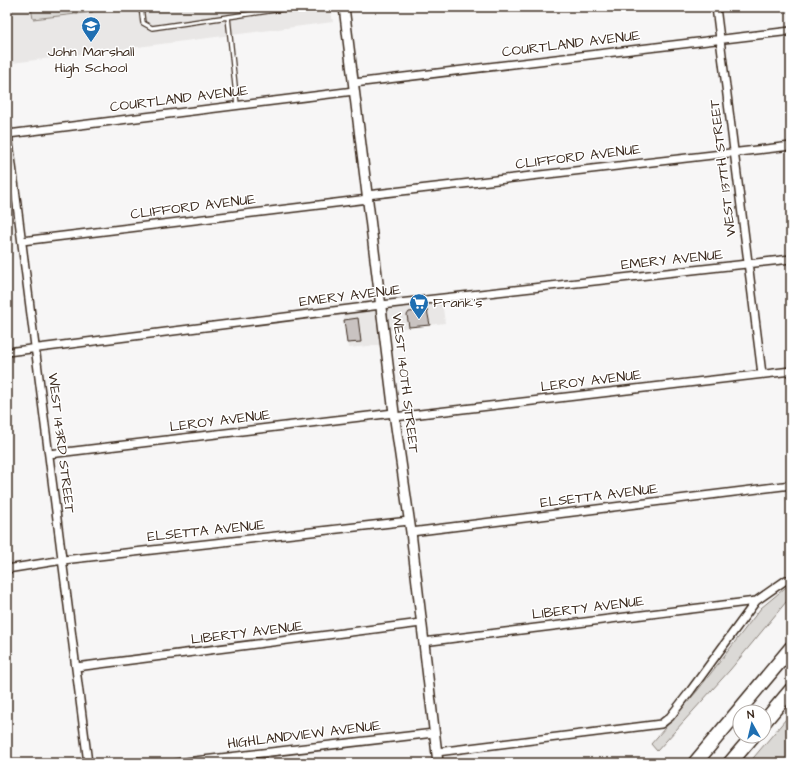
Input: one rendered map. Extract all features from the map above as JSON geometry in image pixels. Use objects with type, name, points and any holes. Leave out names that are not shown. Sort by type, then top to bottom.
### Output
[{"type":"highway","points":[[695,763],[791,648]]},
{"type":"highway","points":[[772,713],[791,690]]},
{"type":"highway","points":[[730,763],[745,744]]},
{"type":"street","name":"WEST 140TH STREET","points":[[344,7],[382,305],[394,415],[411,532],[438,763]]},
{"type":"street","name":"WEST 137TH STREET","points":[[716,7],[762,374]]},
{"type":"street","name":"COURTLAND AVENUE","points":[[8,134],[237,106],[354,87],[791,31]]},
{"type":"street","name":"WEST 143RD STREET","points":[[7,126],[88,763]]},
{"type":"street","name":"CLIFFORD AVENUE","points":[[22,241],[368,197],[791,146]]},
{"type":"street","name":"EMERY AVENUE","points":[[7,352],[382,305],[791,259]]},
{"type":"street","name":"LEROY AVENUE","points":[[49,454],[791,371]]},
{"type":"street","name":"ELSETTA AVENUE","points":[[411,532],[791,485]]},
{"type":"street","name":"ELSETTA AVENUE","points":[[7,569],[63,560],[409,521]]},
{"type":"street","points":[[437,752],[661,724],[670,717],[756,600],[786,580]]},
{"type":"street","name":"LIBERTY AVENUE","points":[[423,642],[756,600]]},
{"type":"street","name":"LIBERTY AVENUE","points":[[76,667],[421,624]]},
{"type":"street","name":"HIGHLANDVIEW AVENUE","points":[[177,763],[434,733]]},
{"type":"lane","points":[[141,7],[143,23],[152,28],[295,7]]},
{"type":"lane","points":[[228,17],[237,106]]},
{"type":"shaded area","name":"John Marshall High School","points":[[7,7],[330,7],[333,22],[12,63],[7,22]]},
{"type":"shaded area","points":[[31,7],[92,7],[93,12],[33,19]]},
{"type":"shaded area","points":[[442,301],[445,323],[387,330],[389,344],[348,348],[343,313]]},
{"type":"shaded area","points":[[791,583],[791,596],[730,670],[657,751],[651,744],[698,690],[761,608]]},
{"type":"shaded area","points":[[791,713],[791,762],[749,763],[765,744],[772,744],[772,736]]},
{"type":"building","name":"Frank's","points":[[427,310],[430,325],[409,327],[407,315],[409,312]]},
{"type":"building","points":[[358,318],[361,342],[347,343],[344,320]]},
{"type":"place","name":"John Marshall High School","points":[[91,43]]},
{"type":"place","name":"Frank's","points":[[419,320]]}]
